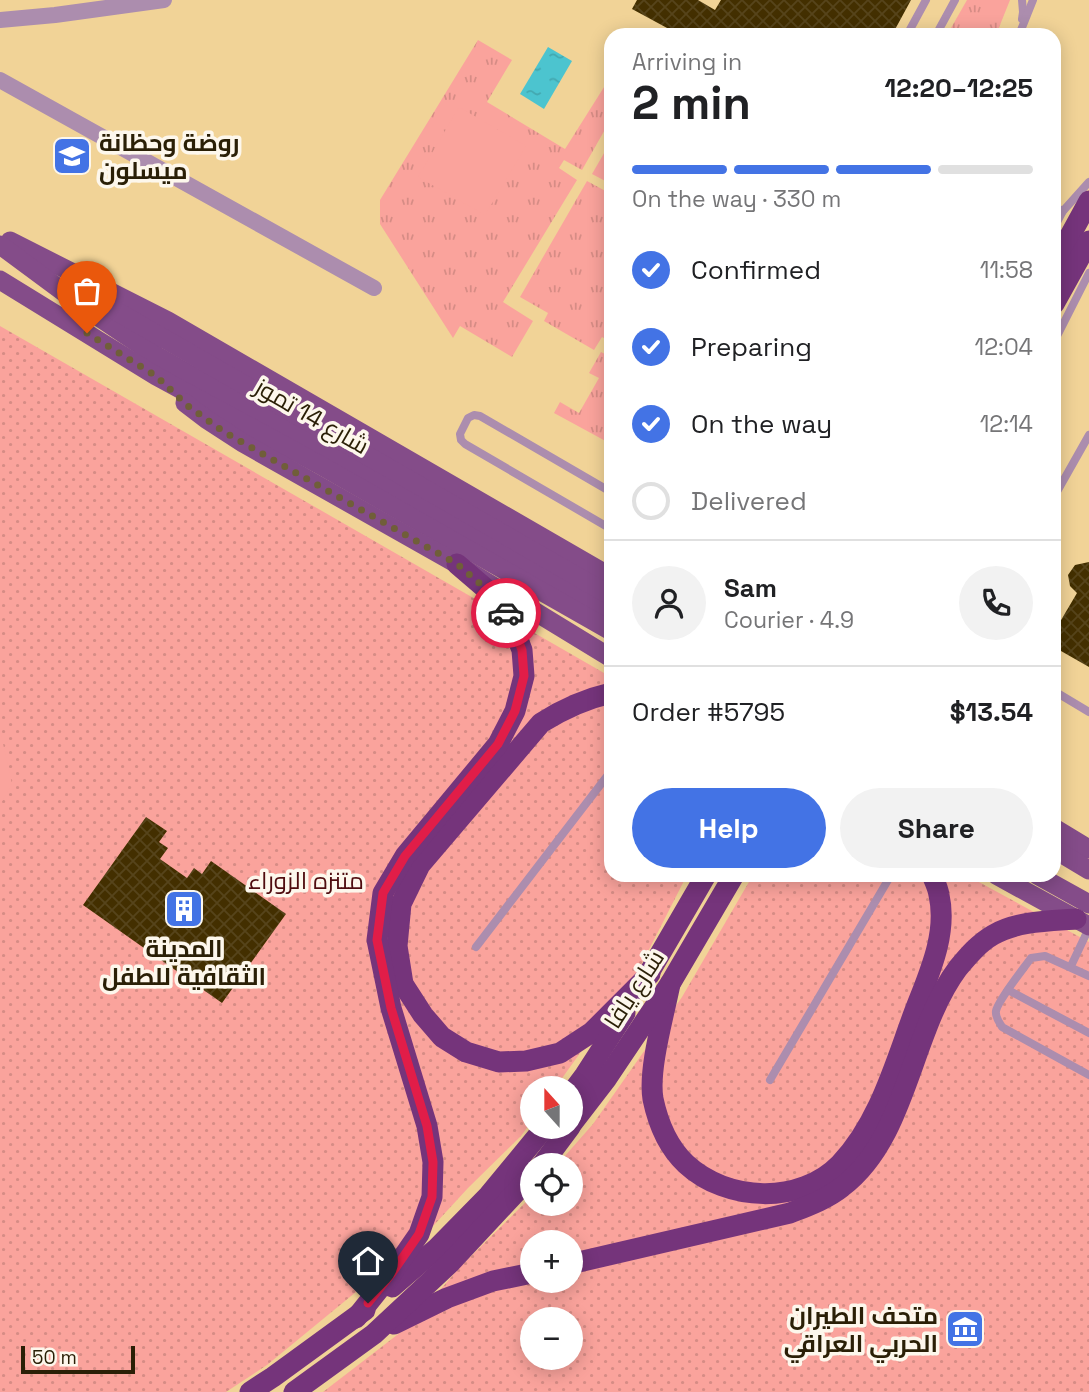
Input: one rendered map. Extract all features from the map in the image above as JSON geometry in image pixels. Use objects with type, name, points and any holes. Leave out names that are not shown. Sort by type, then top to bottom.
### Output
[{"type":"highway","points":[[1061,252],[1089,201]]},
{"type":"highway","points":[[1061,291],[1089,241]]},
{"type":"highway","points":[[356,1318],[419,1234],[432,1197],[433,1162],[427,1126],[391,1008],[377,940],[383,893],[405,856],[498,744],[515,711],[524,676],[522,650],[510,619],[492,594],[457,564]]},
{"type":"highway","points":[[604,694],[590,697],[541,723],[420,865],[401,904],[397,946],[403,984],[423,1015],[442,1037],[466,1052],[499,1062],[526,1061],[561,1054],[593,1032],[650,974]]},
{"type":"highway","name":"شارع يافا","points":[[583,1077],[650,974],[702,882]]},
{"type":"highway","name":"شارع يافا","points":[[583,1110],[670,984],[730,882]]},
{"type":"highway","points":[[670,984],[653,1070],[653,1096],[659,1121],[670,1144],[686,1164],[709,1181],[730,1189],[754,1194],[784,1193],[811,1185],[838,1166],[857,1144],[887,1086],[934,958],[941,925],[939,896],[934,882]]},
{"type":"highway","points":[[583,1261],[790,1213],[820,1201],[843,1186],[875,1152],[891,1122],[934,1008],[949,980],[969,954],[993,935],[1017,926],[1086,919]]},
{"type":"highway","points":[[250,1392],[356,1318],[436,1249],[489,1195],[535,1139]]},
{"type":"highway","points":[[294,1392],[374,1334],[450,1263],[520,1188]]},
{"type":"highway","points":[[374,1334],[447,1298],[494,1281],[520,1276]]},
{"type":"main road","name":"شارع 14 تموز","points":[[0,241],[168,321],[604,573]]},
{"type":"main road","name":"شارع 14 تموز","points":[[0,241],[95,315],[158,356],[604,608]]},
{"type":"main road","points":[[0,241],[101,303],[604,592]]},
{"type":"main road","name":"شارع 14 تموز","points":[[0,280],[156,376],[320,465],[604,627]]},
{"type":"main road","points":[[156,376],[188,406],[224,432],[457,564],[604,654]]},
{"type":"main road","points":[[1061,832],[1089,849]]},
{"type":"main road","points":[[1061,853],[1089,870]]},
{"type":"main road","points":[[1061,868],[1089,884]]},
{"type":"main road","points":[[1010,882],[1086,919]]},
{"type":"main road","points":[[1045,882],[1086,919]]},
{"type":"street","points":[[0,20],[164,0]]},
{"type":"street","points":[[0,80],[374,288]]},
{"type":"lane","points":[[911,28],[926,0]]},
{"type":"lane","points":[[940,28],[955,0]]},
{"type":"lane","points":[[1020,28],[1022,0]]},
{"type":"lane","points":[[1021,28],[1033,0]]},
{"type":"lane","points":[[1061,215],[1089,182]]},
{"type":"lane","points":[[1061,328],[1089,273]]},
{"type":"lane","points":[[604,488],[480,416],[468,418],[460,435],[466,444],[604,525]]},
{"type":"lane","points":[[1061,485],[1089,435]]},
{"type":"lane","points":[[1061,695],[1089,712]]},
{"type":"lane","points":[[476,947],[604,780]]},
{"type":"lane","points":[[770,1080],[887,882]]},
{"type":"lane","points":[[1071,966],[1086,919]]},
{"type":"lane","points":[[1089,976],[1045,956],[1031,958],[996,1010],[1002,1027],[1089,1074]]},
{"type":"lane","points":[[1008,990],[1089,1034]]},
{"type":"green space","points":[[967,0],[1010,0],[999,28],[951,28]]},
{"type":"green space","points":[[478,40],[512,60],[487,102],[565,149],[604,87],[604,131],[582,170],[564,160],[559,168],[577,180],[503,302],[533,321],[512,357],[460,326],[453,338],[380,224],[380,200]]},
{"type":"green space","points":[[459,107],[526,146],[485,215],[418,177]]},
{"type":"green space","points":[[604,153],[604,180],[592,174]]},
{"type":"green space","points":[[587,181],[604,190],[604,338],[602,337],[594,350],[544,321],[548,313],[520,297]]},
{"type":"green space","name":"متنزه الزوراء","points":[[0,326],[604,673],[604,882],[683,882],[636,975],[564,1076],[520,1076],[520,1137],[423,1237],[267,1365],[226,1392],[0,1392]]},
{"type":"green space","points":[[601,352],[604,354],[604,440],[554,413],[560,402],[579,413],[599,378],[589,373]]},
{"type":"green space","points":[[0,730],[12,784],[0,805]]},
{"type":"green space","points":[[749,882],[979,882],[1089,942],[1089,1392],[323,1392],[410,1325],[459,1268],[520,1208],[520,1216],[583,1216],[583,1153],[568,1153],[580,1139],[583,1139],[682,997]]},
{"type":"water","points":[[548,47],[572,61],[544,109],[520,94]]},
{"type":"building","points":[[637,0],[698,0],[715,10],[721,0],[911,0],[896,28],[667,28],[632,9]]},
{"type":"building","points":[[1089,562],[1089,667],[1061,651],[1061,620],[1077,593],[1070,586],[1068,575],[1075,565]]},
{"type":"building","name":"المدينة الثقافية للطفل","points":[[146,817],[167,831],[159,842],[168,848],[160,859],[187,878],[194,868],[202,874],[211,861],[286,914],[222,1003],[83,905]]},
{"type":"way so far","points":[[87,333],[156,376],[188,406],[224,432],[457,564],[492,594],[506,613]]},
{"type":"place","name":"روضة وحظانة ميسلون","points":[[72,156]]},
{"type":"place","name":"المدينة الثقافية للطفل","points":[[184,909]]},
{"type":"place","name":"متحف الطيران الحربي العراقي","points":[[965,1329]]},
{"type":"route","points":[[368,1303],[419,1234],[432,1197],[433,1162],[427,1126],[391,1008],[377,940],[383,893],[405,856],[498,744],[515,711],[524,676],[522,650],[506,613]]}]
